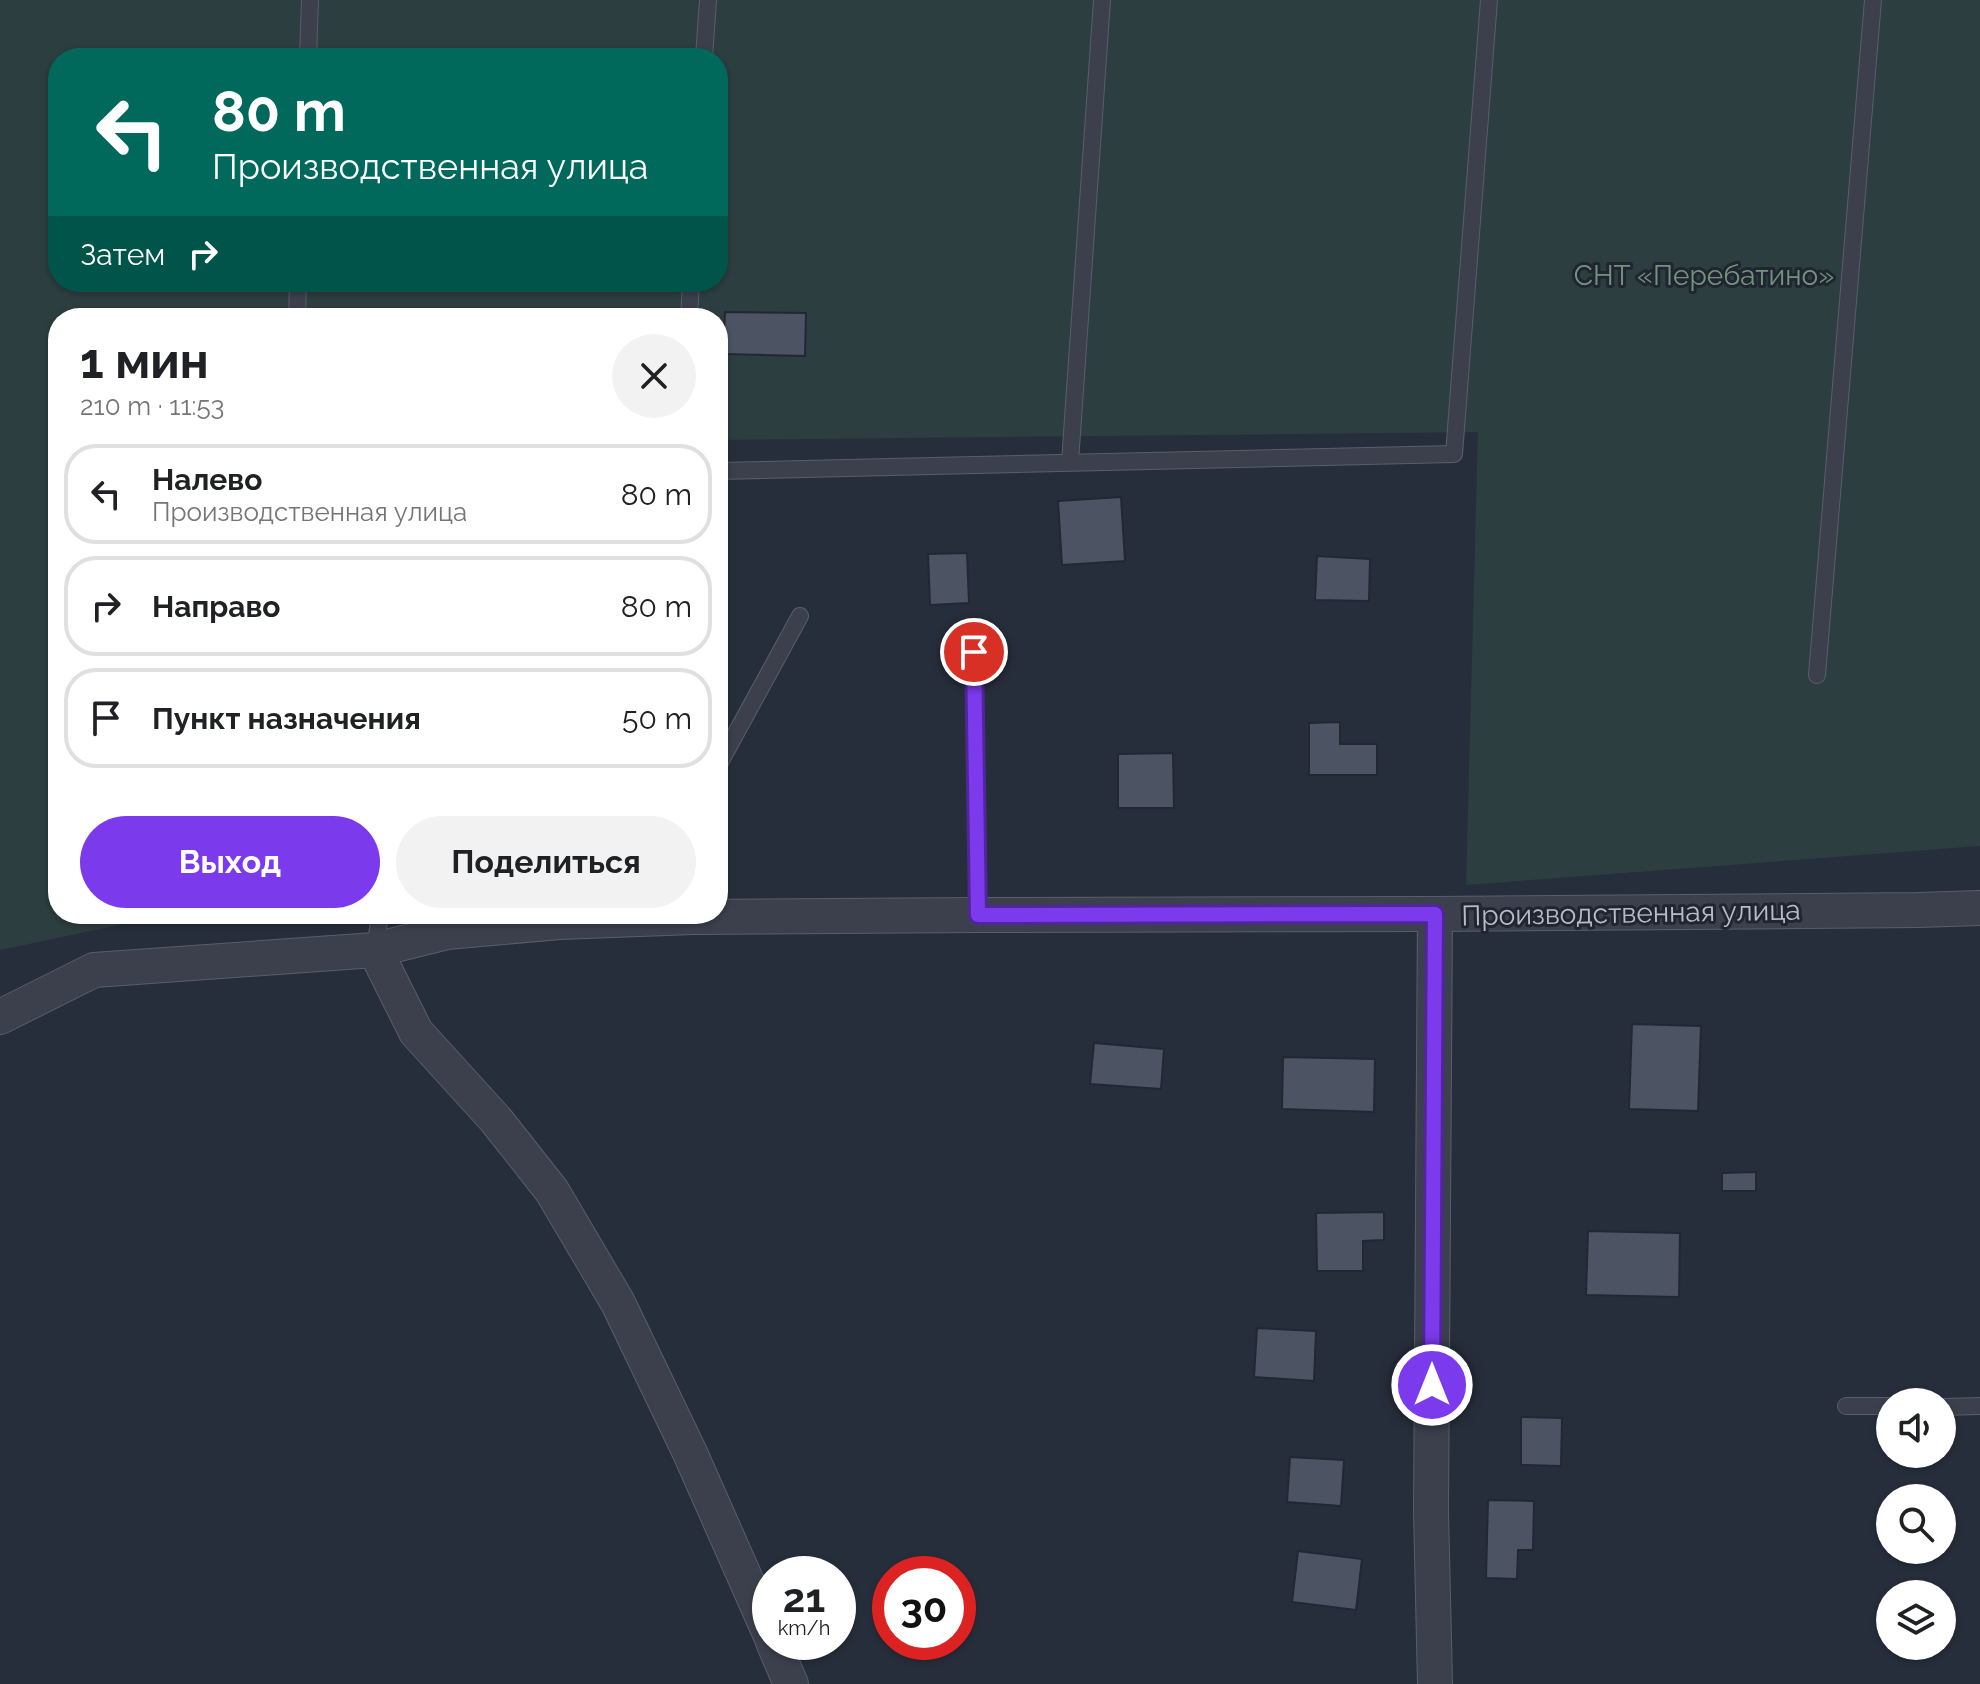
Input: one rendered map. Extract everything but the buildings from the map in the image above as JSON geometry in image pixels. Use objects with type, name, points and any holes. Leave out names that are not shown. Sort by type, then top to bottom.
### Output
[{"type":"street","name":"Производственная улица","points":[[728,917],[1980,908]]},
{"type":"street","points":[[1435,914],[1431,1495],[1435,1684]]},
{"type":"street","name":"Производственная улица","points":[[0,1017],[94,970],[375,950],[447,932],[537,924]]},
{"type":"street","points":[[375,950],[416,1032],[496,1120],[552,1191],[618,1303],[690,1453],[752,1593]]},
{"type":"street","points":[[781,1660],[791,1684]]},
{"type":"lane","points":[[308,48],[310,0]]},
{"type":"lane","points":[[705,48],[708,0]]},
{"type":"lane","points":[[1070,462],[1102,0]]},
{"type":"lane","points":[[728,471],[1454,454],[1489,0]]},
{"type":"lane","points":[[1817,675],[1873,0]]},
{"type":"lane","points":[[728,748],[800,616]]},
{"type":"lane","points":[[974,652],[978,915]]},
{"type":"lane","points":[[375,950],[379,924]]},
{"type":"lane","points":[[1846,1406],[1876,1406]]},
{"type":"lane","points":[[1956,1407],[1980,1406]]},
{"type":"green space","name":"СНТ «Перебатино»","points":[[0,0],[1980,0],[1980,846],[1466,885],[1478,432],[728,440],[728,308],[48,308],[48,924],[124,924],[0,950]]},
{"type":"route","points":[[974,652],[978,915],[1435,914],[1432,1385]]}]
